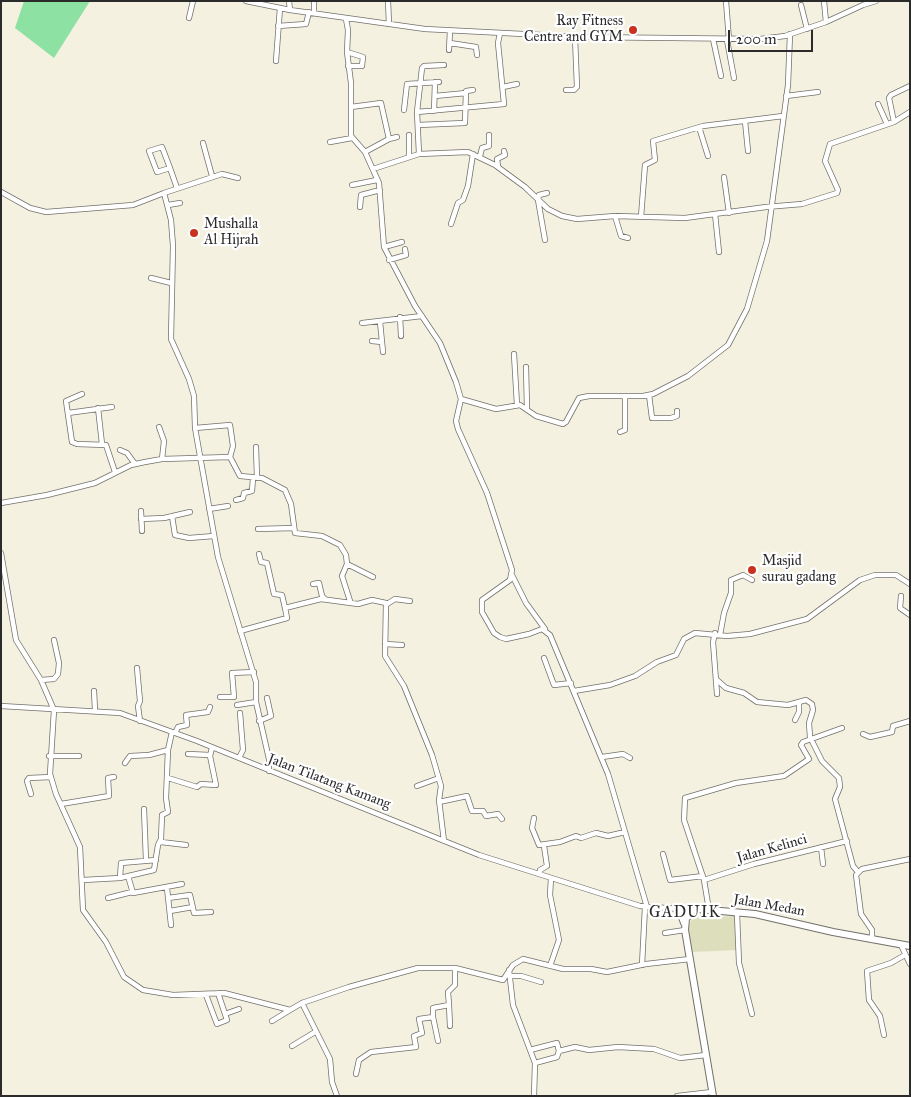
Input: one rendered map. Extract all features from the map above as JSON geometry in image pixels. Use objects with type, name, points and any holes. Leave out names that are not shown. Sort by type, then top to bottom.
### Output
[{"type":"highway","points":[[679,909],[685,927],[713,1094]]},
{"type":"highway","name":"Jalan Medan","points":[[694,910],[766,916],[872,940],[910,946]]},
{"type":"highway","points":[[685,927],[687,916],[694,910]]},
{"type":"street","points":[[189,18],[193,1]]},
{"type":"street","points":[[246,1],[346,19],[450,31],[575,37],[713,40],[766,38],[790,34],[832,20],[862,3],[876,1]]},
{"type":"street","points":[[290,1],[290,10]]},
{"type":"street","points":[[278,26],[306,24],[314,1]]},
{"type":"street","points":[[389,1],[389,24]]},
{"type":"street","points":[[726,1],[728,40],[734,78]]},
{"type":"street","points":[[824,1],[826,22]]},
{"type":"street","points":[[801,5],[807,29]]},
{"type":"street","points":[[276,61],[280,8]]},
{"type":"street","points":[[824,13],[832,20]]},
{"type":"street","points":[[346,19],[352,138],[365,152],[380,190],[384,247],[389,260],[442,347],[460,399],[456,421],[458,429],[487,493],[512,575],[528,606],[546,630],[602,757],[646,907],[642,964]]},
{"type":"street","points":[[348,30],[357,20]]},
{"type":"street","points":[[449,50],[450,31]]},
{"type":"street","points":[[417,112],[504,104],[498,44],[500,34]]},
{"type":"street","points":[[460,399],[496,409],[517,405],[527,408],[536,416],[562,424],[566,422],[579,398],[589,396],[649,395],[680,381],[730,343],[747,309],[767,241],[786,96],[790,34]]},
{"type":"street","points":[[566,90],[574,90],[577,87],[575,37]]},
{"type":"street","points":[[713,40],[721,76]]},
{"type":"street","points":[[450,43],[476,47],[477,55]]},
{"type":"street","points":[[347,52],[363,57],[362,66],[348,66]]},
{"type":"street","points":[[419,154],[417,112],[423,66],[444,65]]},
{"type":"street","points":[[404,110],[407,84],[437,82],[434,111]]},
{"type":"street","points":[[503,87],[517,84]]},
{"type":"street","points":[[894,122],[889,98],[891,95],[910,86]]},
{"type":"street","points":[[435,96],[466,93],[473,90]]},
{"type":"street","points":[[786,96],[818,92]]},
{"type":"street","points":[[418,125],[465,123],[466,93]]},
{"type":"street","points":[[351,106],[380,103],[389,139]]},
{"type":"street","points":[[878,104],[887,124]]},
{"type":"street","points":[[373,169],[419,154],[458,152],[473,154],[499,167],[555,213],[573,219],[615,216],[685,218],[772,206],[807,204],[837,193],[838,190],[825,162],[830,144],[894,122],[910,112]]},
{"type":"street","points":[[641,217],[645,165],[655,160],[653,141],[699,127],[783,116]]},
{"type":"street","points":[[745,121],[748,151]]},
{"type":"street","points":[[699,127],[708,156]]},
{"type":"street","points":[[409,157],[410,135]]},
{"type":"street","points":[[480,156],[482,148],[489,146],[489,135]]},
{"type":"street","points":[[365,152],[389,139],[397,137]]},
{"type":"street","points":[[330,142],[352,138]]},
{"type":"street","points":[[203,143],[212,176]]},
{"type":"street","points":[[170,168],[157,172],[149,151],[162,146],[170,168],[177,188]]},
{"type":"street","points":[[499,167],[497,159],[505,155],[504,151]]},
{"type":"street","points":[[451,224],[458,203],[463,200],[466,193],[473,154]]},
{"type":"street","points":[[1,192],[30,208],[46,212],[133,205],[212,176],[225,174],[238,178]]},
{"type":"street","points":[[724,177],[729,213]]},
{"type":"street","points":[[352,185],[377,180]]},
{"type":"street","points":[[360,207],[361,195],[380,190]]},
{"type":"street","points":[[164,193],[168,205],[173,261],[170,334],[193,393],[195,428],[214,536],[240,631],[254,672],[256,702],[269,759],[269,771]]},
{"type":"street","points":[[545,240],[538,200],[539,194],[547,193]]},
{"type":"street","points":[[168,205],[180,202]]},
{"type":"street","points":[[715,214],[719,252]]},
{"type":"street","points":[[615,216],[621,236],[628,238]]},
{"type":"street","points":[[384,247],[402,242]]},
{"type":"street","points":[[389,260],[406,255],[405,249]]},
{"type":"street","points":[[151,278],[171,283]]},
{"type":"street","points":[[362,324],[400,317],[422,316]]},
{"type":"street","points":[[400,317],[401,336]]},
{"type":"street","points":[[380,322],[383,352]]},
{"type":"street","points":[[372,341],[382,342]]},
{"type":"street","points":[[514,354],[517,405]]},
{"type":"street","points":[[526,367],[527,408]]},
{"type":"street","points":[[82,394],[68,399],[68,413],[74,444],[102,444],[107,447],[115,472]]},
{"type":"street","points":[[649,395],[652,418],[676,417],[677,411]]},
{"type":"street","points":[[620,432],[626,430],[625,396]]},
{"type":"street","points":[[68,413],[112,407]]},
{"type":"street","points":[[98,408],[102,444]]},
{"type":"street","points":[[195,428],[230,425],[233,446],[230,457],[240,476],[262,478],[285,490],[291,504],[294,528],[297,534],[320,535],[336,542],[346,555],[347,564],[342,576],[350,601]]},
{"type":"street","points":[[159,427],[164,441],[162,459]]},
{"type":"street","points":[[236,500],[243,498],[244,493],[252,491],[255,478],[256,447]]},
{"type":"street","points":[[120,450],[127,453],[135,464]]},
{"type":"street","points":[[1,503],[47,495],[95,483],[135,464],[162,459],[230,457]]},
{"type":"street","points":[[209,509],[228,506]]},
{"type":"street","points":[[141,511],[142,531]]},
{"type":"street","points":[[142,519],[190,512]]},
{"type":"street","points":[[172,516],[175,535],[189,538],[214,536]]},
{"type":"street","points":[[258,529],[294,528]]},
{"type":"street","points":[[1,553],[16,640],[41,680],[54,710],[50,756],[51,777],[80,847],[83,910],[106,942],[124,977],[145,991],[173,995],[206,995],[218,992],[290,1010]]},
{"type":"street","points":[[240,631],[287,619],[282,595],[274,594],[267,563],[261,562],[259,554]]},
{"type":"street","points":[[347,564],[373,577]]},
{"type":"street","points":[[512,575],[506,583],[482,600],[482,612],[487,622],[494,633],[506,639],[529,634],[541,629],[546,630]]},
{"type":"street","points":[[717,694],[713,642],[718,634],[730,597],[732,579],[743,575],[752,580]]},
{"type":"street","points":[[574,691],[602,686],[631,677],[657,662],[676,655],[679,645],[689,635],[699,632],[718,634],[754,633],[807,620],[824,609],[853,582],[870,577],[896,575],[910,584]]},
{"type":"street","points":[[313,584],[319,584],[322,596],[325,599]]},
{"type":"street","points":[[901,596],[900,608],[910,615]]},
{"type":"street","points":[[285,608],[325,599],[350,601],[358,604],[370,600],[382,601],[387,604]]},
{"type":"street","points":[[387,604],[395,599],[410,601]]},
{"type":"street","points":[[387,604],[386,659],[406,689],[439,778],[441,786],[439,802],[444,841]]},
{"type":"street","points":[[41,680],[54,679],[58,674],[59,663],[54,640]]},
{"type":"street","points":[[385,644],[402,645]]},
{"type":"street","points":[[544,658],[554,685],[571,684]]},
{"type":"street","points":[[549,672],[555,666]]},
{"type":"street","points":[[137,668],[140,721]]},
{"type":"street","points":[[220,697],[234,697],[232,673],[254,672]]},
{"type":"street","points":[[717,680],[726,688],[744,693],[757,702],[784,706],[808,701],[813,706],[808,723],[811,739],[822,761],[839,778],[840,787],[835,799],[853,866],[858,872]]},
{"type":"street","points":[[94,691],[95,710]]},
{"type":"street","points":[[259,721],[271,716],[267,698]]},
{"type":"street","points":[[237,705],[256,702]]},
{"type":"street","points":[[795,720],[800,712],[799,702]]},
{"type":"street","name":"Jalan Tilatang Kamang","points":[[1,706],[54,710],[95,710],[120,713],[173,732],[444,841],[550,878],[646,907],[694,910]]},
{"type":"street","points":[[83,880],[120,878],[153,871],[158,845],[161,842],[162,816],[168,812],[166,798],[168,750],[173,732],[178,727],[187,725],[186,715],[208,712],[210,707]]},
{"type":"street","points":[[238,758],[243,750],[240,713]]},
{"type":"street","points":[[863,734],[872,736],[892,732],[893,726],[910,721]]},
{"type":"street","points":[[709,910],[703,878],[684,820],[685,798],[736,783],[784,776],[809,759],[801,745],[811,739],[842,728]]},
{"type":"street","points":[[168,778],[197,787],[201,784],[215,785],[210,755],[212,748]]},
{"type":"street","points":[[125,762],[130,756],[149,755],[168,750]]},
{"type":"street","points":[[188,754],[210,755]]},
{"type":"street","points":[[602,757],[623,754],[630,758]]},
{"type":"street","points":[[50,756],[79,756]]},
{"type":"street","points":[[30,794],[27,781],[29,778],[51,777]]},
{"type":"street","points":[[61,804],[110,796],[108,778],[114,777]]},
{"type":"street","points":[[417,786],[439,778]]},
{"type":"street","points":[[439,802],[468,796],[472,811],[482,811],[486,816],[498,814],[502,819]]},
{"type":"street","points":[[144,808],[146,860]]},
{"type":"street","points":[[534,818],[532,828],[537,843],[544,846],[576,836],[581,838],[596,833],[608,836],[624,832]]},
{"type":"street","name":"Jalan Kelinci","points":[[663,854],[670,880],[703,878],[847,841]]},
{"type":"street","points":[[161,842],[186,845]]},
{"type":"street","points":[[540,874],[540,870],[547,866],[544,846]]},
{"type":"street","points":[[820,847],[823,864]]},
{"type":"street","points":[[858,872],[910,859]]},
{"type":"street","points":[[120,878],[121,863],[156,860]]},
{"type":"street","points":[[858,872],[856,875],[861,914],[872,930],[872,940]]},
{"type":"street","points":[[128,876],[132,892]]},
{"type":"street","points":[[550,878],[550,895],[559,940],[550,966]]},
{"type":"street","points":[[108,898],[182,884]]},
{"type":"street","points":[[167,888],[171,925]]},
{"type":"street","points":[[168,898],[190,895],[195,913],[211,912]]},
{"type":"street","points":[[170,911],[193,907]]},
{"type":"street","points":[[737,914],[739,963],[752,1014]]},
{"type":"street","points":[[665,932],[685,927]]},
{"type":"street","points":[[901,945],[910,964]]},
{"type":"street","points":[[884,1035],[880,1016],[870,1000],[867,972],[892,963],[905,955]]},
{"type":"street","points":[[272,1021],[302,1003],[396,973],[425,968],[455,968],[503,980],[509,970],[523,959],[563,969],[591,969],[607,972],[642,964],[690,959]]},
{"type":"street","points":[[450,1026],[448,992],[455,985],[455,968]]},
{"type":"street","points":[[509,970],[513,1005],[535,1063],[534,1096]]},
{"type":"street","points":[[510,976],[521,976],[541,982]]},
{"type":"street","points":[[206,995],[216,1023],[226,1022],[218,992]]},
{"type":"street","points":[[302,1003],[330,1059],[332,1082],[337,1096]]},
{"type":"street","points":[[438,1041],[433,1017],[434,1008],[449,1005]]},
{"type":"street","points":[[225,1014],[239,1009]]},
{"type":"street","points":[[356,1074],[359,1060],[371,1052],[416,1047],[414,1036],[422,1033],[418,1019],[433,1017]]},
{"type":"street","points":[[292,1046],[315,1032]]},
{"type":"street","points":[[530,1050],[557,1043],[559,1051],[557,1057],[535,1063]]},
{"type":"street","points":[[559,1051],[575,1047],[592,1050],[636,1047],[654,1049],[680,1058],[706,1055]]},
{"type":"street","points":[[677,1096],[713,1094]]},
{"type":"shaded area","points":[[736,916],[737,950],[692,952],[687,928],[693,918]]},
{"type":"green space","points":[[24,1],[90,1],[54,58],[15,28]]},
{"type":"place","name":"Ray Fitness Centre and GYM","points":[[633,30]]},
{"type":"place","name":"Mushalla Al Hijrah","points":[[194,233]]},
{"type":"place","name":"Masjid surau gadang","points":[[752,570]]},
{"type":"district","name":"GADUIK","points":[[685,913]]}]
